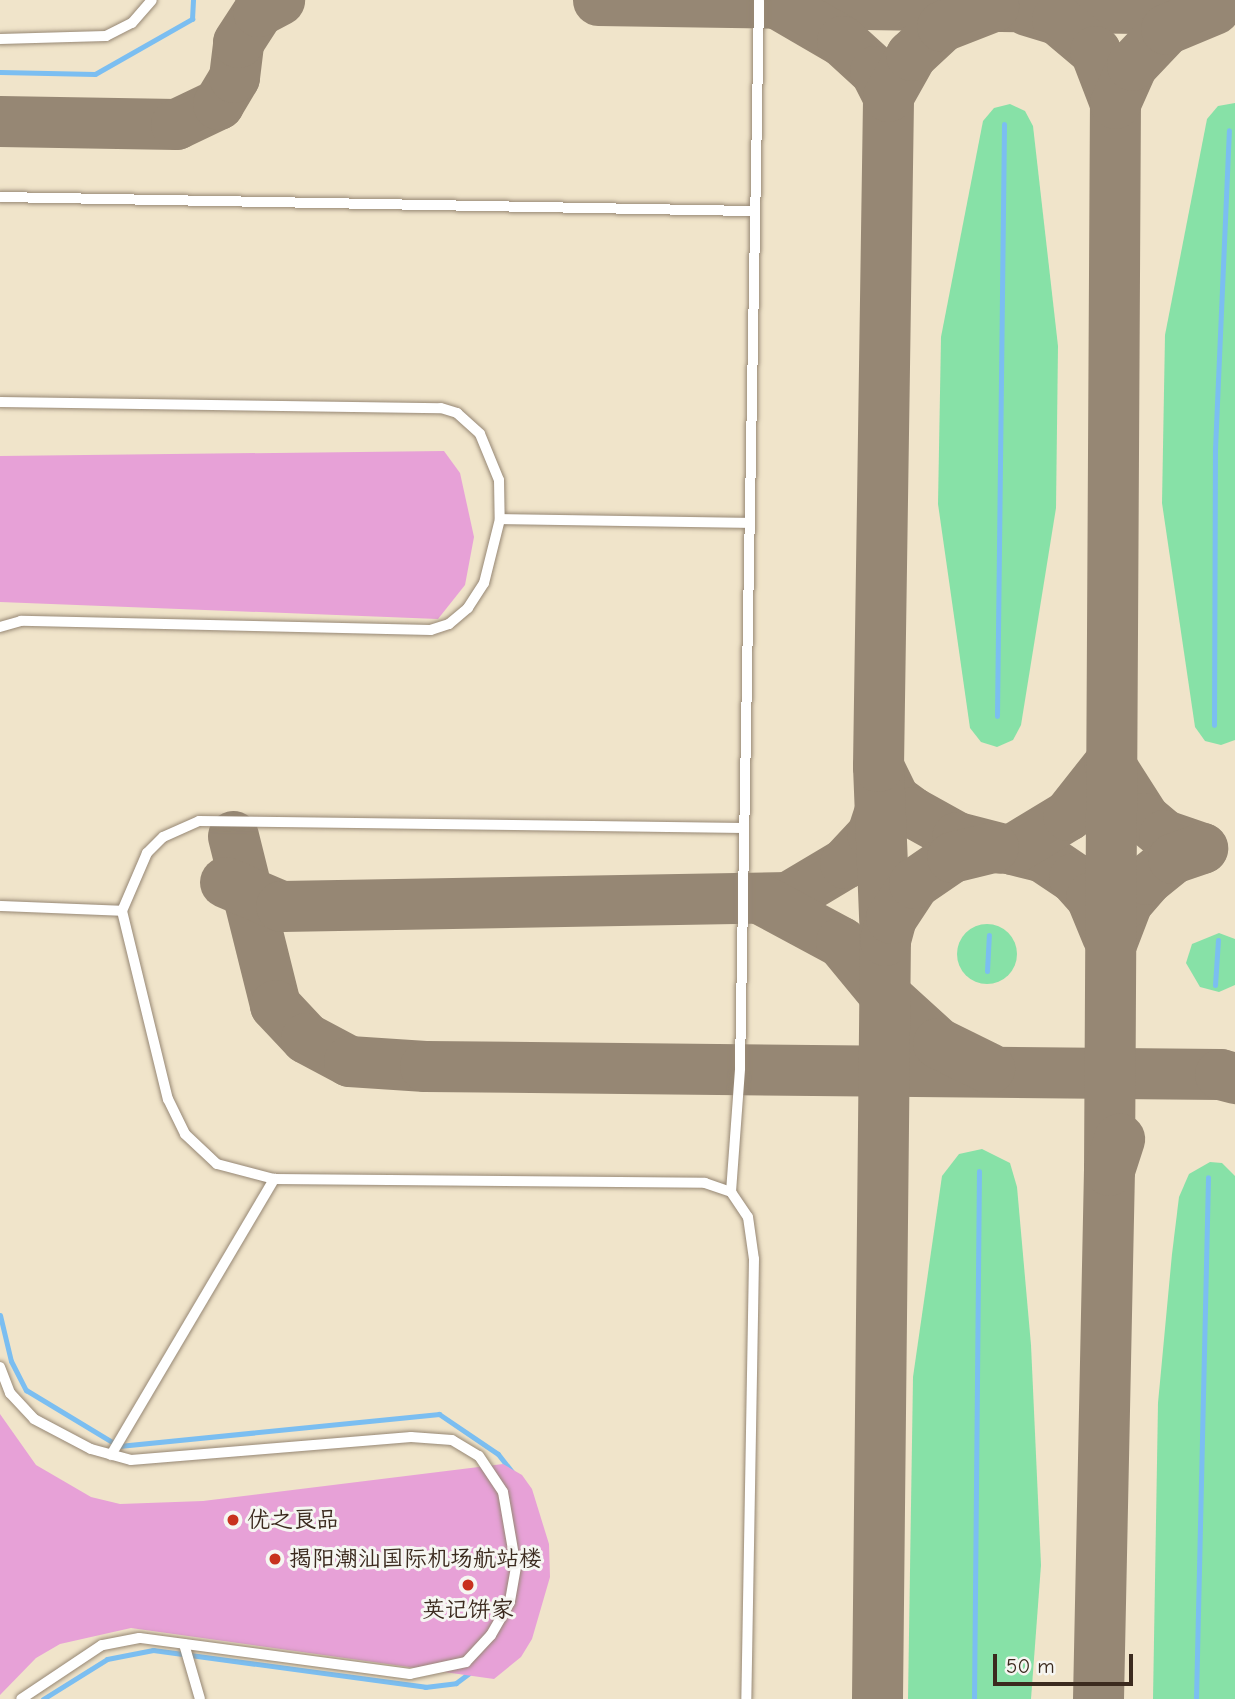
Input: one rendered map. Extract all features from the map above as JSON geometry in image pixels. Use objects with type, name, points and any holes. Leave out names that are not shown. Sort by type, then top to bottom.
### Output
[{"type":"lane","points":[[0,39],[106,36],[132,23],[152,0]]},
{"type":"lane","points":[[731,1192],[738,1136],[759,0]]},
{"type":"lane","points":[[0,197],[753,211]]},
{"type":"lane","points":[[0,402],[442,408],[457,413],[480,434],[499,480],[500,519],[484,583],[468,608],[449,624],[431,630],[21,621],[0,627]]},
{"type":"lane","points":[[500,519],[750,523]]},
{"type":"lane","points":[[744,828],[199,821],[163,837],[147,853],[122,911],[176,1119],[201,1153],[217,1164],[274,1179],[705,1183],[731,1192],[748,1217],[754,1259],[746,1699]]},
{"type":"lane","points":[[0,906],[122,911]]},
{"type":"lane","points":[[111,1455],[274,1179]]},
{"type":"lane","points":[[0,1367],[10,1393],[34,1419],[111,1455],[131,1460],[411,1437],[452,1440],[480,1456],[503,1492],[516,1567],[510,1602],[491,1635],[466,1662],[410,1674],[139,1638],[102,1645],[21,1699]]},
{"type":"lane","points":[[184,1644],[200,1699]]},
{"type":"green space","points":[[1235,103],[1235,740],[1221,745],[1205,741],[1195,727],[1162,503],[1165,335],[1207,119],[1218,106]]},
{"type":"green space","points":[[1010,104],[1025,111],[1033,126],[1058,346],[1056,508],[1021,725],[1013,740],[997,747],[981,742],[970,728],[938,504],[941,337],[983,121],[994,108]]},
{"type":"green space","points":[[987,924],[1008,933],[1017,954],[1008,975],[987,984],[966,975],[957,954],[966,933]]},
{"type":"green space","points":[[1219,933],[1235,939],[1235,985],[1219,992],[1200,987],[1186,963],[1192,944]]},
{"type":"green space","points":[[982,1149],[1010,1163],[1017,1187],[1031,1345],[1041,1565],[1031,1699],[908,1699],[913,1377],[942,1176],[959,1154]]},
{"type":"green space","points":[[1210,1162],[1222,1163],[1235,1176],[1235,1699],[1153,1699],[1158,1403],[1172,1254],[1179,1197],[1189,1174]]},
{"type":"building","points":[[444,451],[460,473],[474,537],[465,585],[438,619],[0,602],[0,456]]},
{"type":"building","name":"揭阳潮汕国际机场航站楼","points":[[0,1414],[36,1465],[91,1497],[120,1504],[203,1501],[503,1464],[522,1475],[532,1489],[549,1544],[550,1577],[532,1639],[521,1657],[494,1679],[131,1628],[60,1644],[36,1658],[0,1695]]},
{"type":"waterway","points":[[0,72],[95,74],[192,19],[193,0]]},
{"type":"waterway","points":[[997,716],[1004,124]]},
{"type":"waterway","points":[[1214,725],[1215,449],[1229,130]]},
{"type":"waterway","points":[[987,971],[989,935]]},
{"type":"waterway","points":[[1215,985],[1218,940]]},
{"type":"waterway","points":[[974,1699],[979,1171]]},
{"type":"waterway","points":[[1196,1699],[1208,1177]]},
{"type":"waterway","points":[[0,1315],[11,1361],[26,1390],[119,1446],[439,1414],[498,1454],[513,1473]]},
{"type":"waterway","points":[[43,1699],[107,1659],[153,1650],[425,1687],[456,1683],[472,1671]]},
{"type":"taxiway","points":[[0,121],[176,124],[218,104],[234,77],[238,42],[258,11],[279,0]]},
{"type":"taxiway","points":[[598,0],[1208,9]]},
{"type":"taxiway","points":[[780,5],[842,41],[875,71],[888,96]]},
{"type":"taxiway","points":[[885,940],[878,766],[888,96],[911,55],[942,26],[993,6]]},
{"type":"taxiway","points":[[1109,1170],[1115,103],[1132,65],[1166,29],[1214,9]]},
{"type":"taxiway","points":[[1027,10],[1057,19],[1095,51],[1115,103]]},
{"type":"taxiway","points":[[1012,849],[1068,815],[1109,763],[1144,818],[1164,835],[1202,848]]},
{"type":"taxiway","points":[[878,766],[894,799],[912,812],[957,837],[1000,848]]},
{"type":"taxiway","points":[[225,882],[281,906],[788,897],[845,863],[872,834],[880,809]]},
{"type":"taxiway","points":[[233,836],[275,1005],[306,1038],[349,1061],[425,1066],[1220,1074],[1235,1078]]},
{"type":"taxiway","points":[[877,1699],[885,940],[891,918],[914,883],[952,857],[993,847]]},
{"type":"taxiway","points":[[1112,941],[1127,902],[1147,879],[1173,858],[1202,848]]},
{"type":"taxiway","points":[[1012,849],[1043,857],[1074,878],[1091,897],[1107,936]]},
{"type":"taxiway","points":[[759,898],[841,942],[884,994],[938,1043],[989,1068]]},
{"type":"taxiway","points":[[1098,1699],[1109,1170],[1119,1139]]},
{"type":"place","name":"优之良品","points":[[233,1520]]},
{"type":"place","name":"揭阳潮汕国际机场航站楼","points":[[275,1559]]},
{"type":"place","name":"英记饼家","points":[[468,1585]]}]
